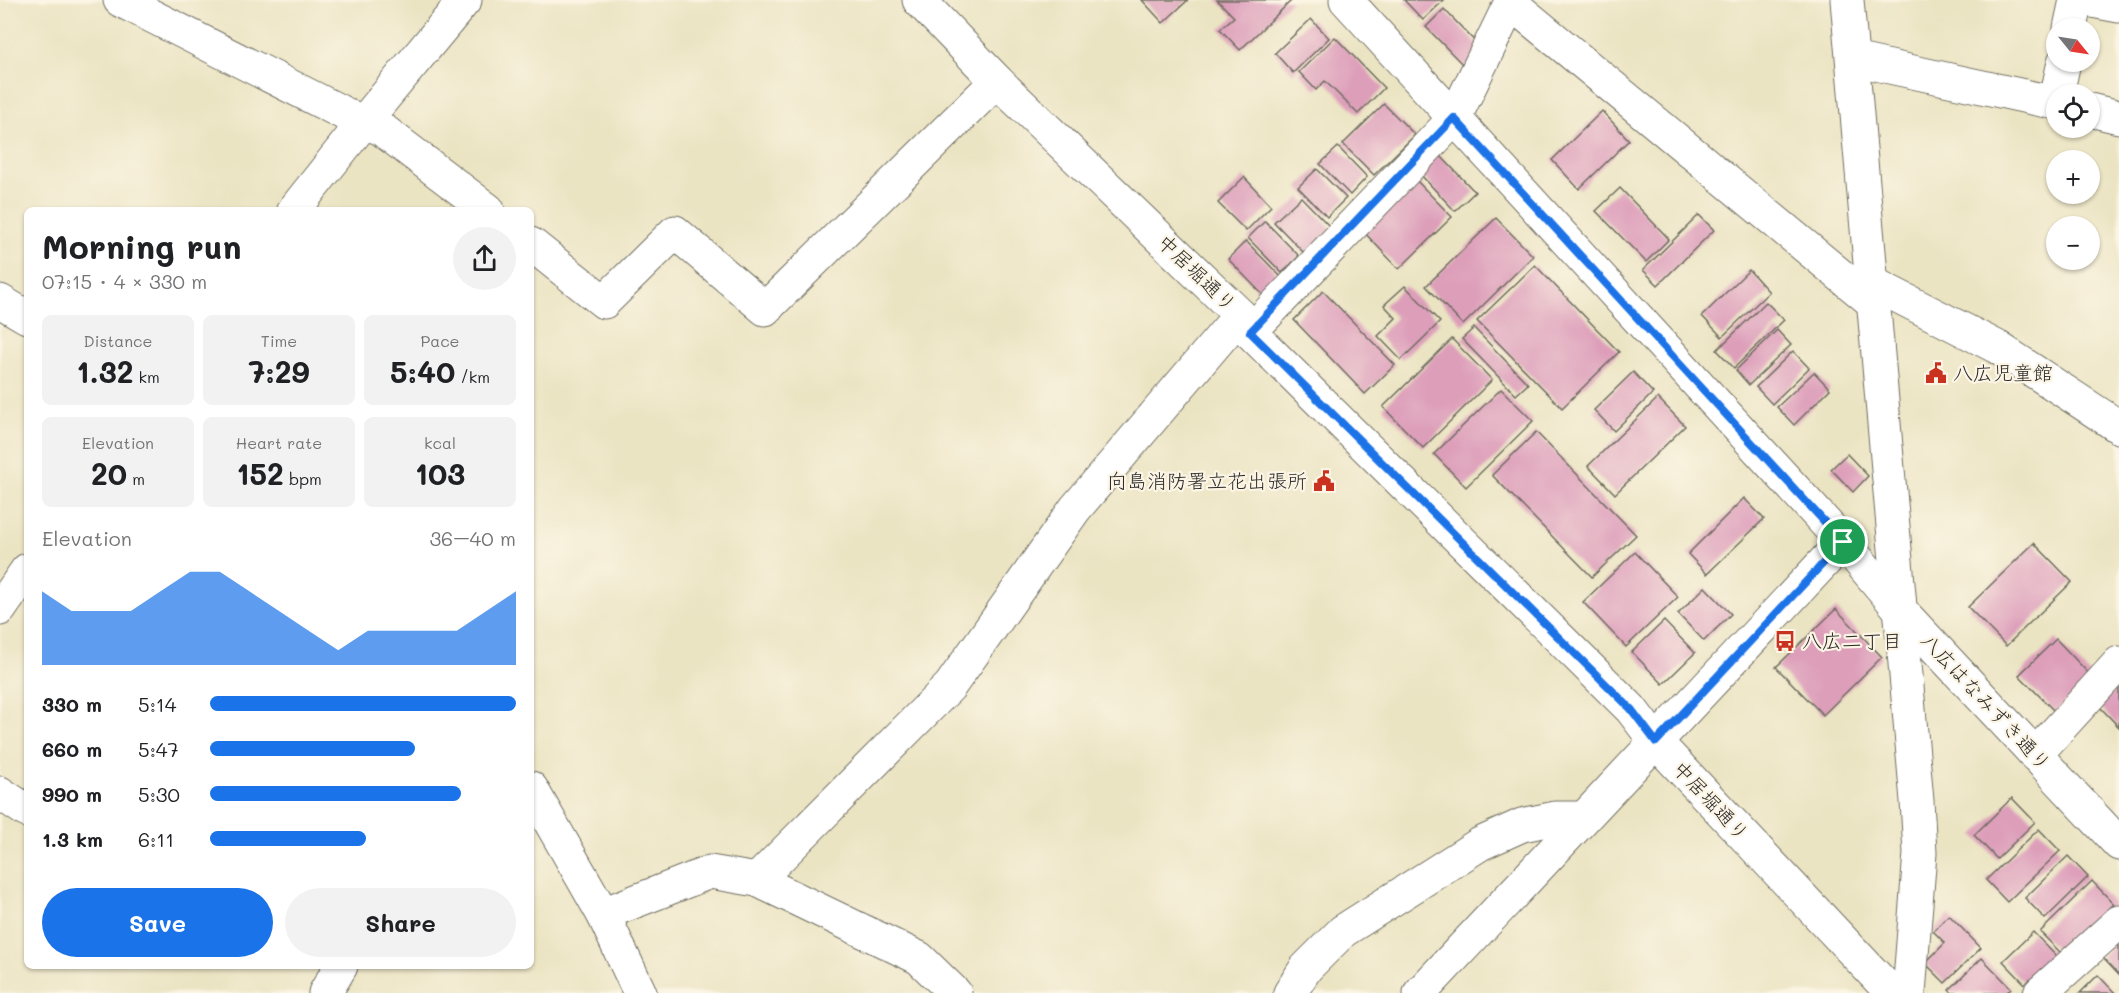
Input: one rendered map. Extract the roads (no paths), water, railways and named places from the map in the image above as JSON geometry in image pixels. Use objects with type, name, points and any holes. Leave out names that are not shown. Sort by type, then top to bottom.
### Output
[{"type":"street","points":[[120,0],[363,123],[380,128],[484,207]]},
{"type":"street","points":[[296,207],[465,0]]},
{"type":"street","name":"中居堀通り","points":[[919,0],[997,81],[1245,323],[1631,709],[1656,742],[1892,993]]},
{"type":"street","name":"八広はなみずき通り","points":[[1346,0],[1843,542],[1902,612],[2119,844]]},
{"type":"street","points":[[1848,0],[1902,612],[1920,853],[1909,993]]},
{"type":"street","points":[[2072,18],[2076,0]]},
{"type":"street","points":[[2087,0],[2119,6]]},
{"type":"street","points":[[757,880],[950,686],[1075,509],[1245,323],[1454,118],[1511,1],[1875,294],[1997,347],[2119,427]]},
{"type":"street","points":[[1853,59],[2046,100]]},
{"type":"street","points":[[534,246],[604,302],[675,232],[765,309],[997,81]]},
{"type":"street","points":[[2100,112],[2119,117]]},
{"type":"street","points":[[0,301],[24,315]]},
{"type":"street","points":[[1420,993],[1843,542]]},
{"type":"street","points":[[2035,755],[2119,663]]},
{"type":"street","points":[[0,793],[24,809]]},
{"type":"street","points":[[534,793],[603,914],[640,993]]},
{"type":"street","points":[[1290,993],[1306,968],[1343,931],[1480,844],[1522,825],[1556,818],[1582,818]]},
{"type":"street","points":[[603,914],[710,872],[757,880],[919,958],[955,993]]},
{"type":"street","points":[[2040,993],[2119,922]]},
{"type":"street","points":[[326,993],[339,969]]},
{"type":"place","name":"八広児童館","points":[[1936,373]]},
{"type":"place","name":"向島消防署立花出張所","points":[[1324,481]]},
{"type":"place","name":"八広二丁目","points":[[1785,641]]}]
